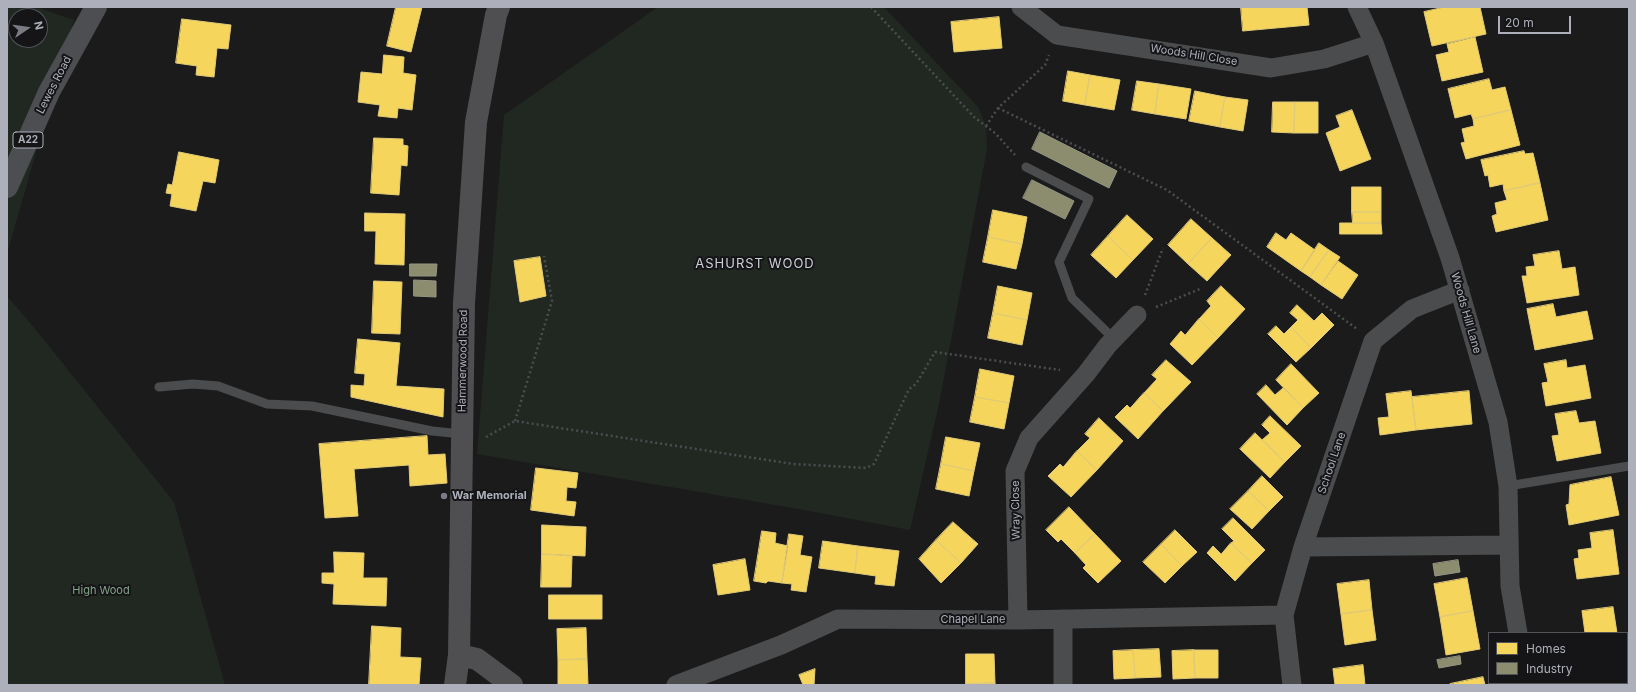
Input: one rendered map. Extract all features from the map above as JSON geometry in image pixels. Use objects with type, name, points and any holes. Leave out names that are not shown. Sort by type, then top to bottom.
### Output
[{"type":"highway","name":"Lewes Road","points":[[7,187],[48,92],[96,7]]},
{"type":"street","name":"Hammerwood Road","points":[[455,685],[459,655],[464,303],[476,122],[496,15],[499,7]]},
{"type":"street","name":"Woods Hill Close","points":[[1021,7],[1057,34],[1271,68],[1324,59],[1374,43]]},
{"type":"street","name":"Woods Hill Lane","points":[[1357,7],[1374,43],[1450,258],[1498,422],[1508,486],[1510,586],[1518,632]]},
{"type":"street","name":"School Lane","points":[[1292,685],[1284,615],[1303,547],[1373,341],[1412,309],[1460,290]]},
{"type":"street","name":"Wray Close","points":[[1018,620],[1015,471],[1029,438],[1086,374],[1114,339],[1137,315]]},
{"type":"street","points":[[1303,547],[1509,545]]},
{"type":"street","name":"Chapel Lane","points":[[676,685],[781,645],[838,619],[1018,620],[1284,615]]},
{"type":"street","points":[[1063,619],[1063,685]]},
{"type":"street","points":[[459,655],[477,659],[512,685]]},
{"type":"lane","points":[[1026,167],[1089,199],[1059,262],[1072,298],[1114,339]]},
{"type":"lane","points":[[159,387],[193,384],[218,386],[267,404],[312,406],[462,438]]},
{"type":"lane","points":[[1508,486],[1629,466]]},
{"type":"path","points":[[871,7],[974,117],[995,133],[1026,167]]},
{"type":"path","points":[[986,126],[998,108],[1045,65],[1057,34]]},
{"type":"path","points":[[998,108],[1167,190],[1357,329]]},
{"type":"path","points":[[1137,315],[1164,248]]},
{"type":"path","points":[[516,421],[552,301],[544,256]]},
{"type":"path","points":[[1137,315],[1200,289]]},
{"type":"path","points":[[462,438],[478,442],[516,421],[793,464],[866,468],[874,464],[909,389],[916,384],[935,352],[1086,374]]},
{"type":"green space","points":[[7,7],[39,8],[8,8],[8,48],[48,48],[48,11],[74,20],[7,254]]},
{"type":"green space","points":[[658,7],[884,7],[978,107],[986,126],[987,149],[939,404],[910,530],[799,509],[477,454],[504,115]]},
{"type":"green space","name":"High Wood","points":[[7,296],[174,502],[225,685],[7,685]]},
{"type":"building: Homes","points":[[396,7],[422,7],[411,52],[387,46]]},
{"type":"building: Homes","points":[[1241,7],[1307,7],[1309,25],[1243,31]]},
{"type":"building: Homes","points":[[1445,7],[1480,7],[1486,34],[1432,46],[1424,12]]},
{"type":"building: Homes","points":[[999,17],[1002,48],[954,52],[951,22]]},
{"type":"building: Homes","points":[[182,19],[231,25],[228,49],[217,48],[214,77],[196,75],[197,66],[176,63]]},
{"type":"building: Homes","points":[[1475,37],[1483,72],[1442,81],[1436,55],[1449,52],[1447,44]]},
{"type":"building: Homes","points":[[384,55],[404,57],[403,73],[416,75],[412,110],[398,108],[397,118],[378,116],[380,105],[358,102],[361,72],[382,74]]},
{"type":"building: Homes","points":[[1068,71],[1090,75],[1085,105],[1063,101]]},
{"type":"building: Homes","points":[[1090,75],[1120,80],[1114,110],[1085,105]]},
{"type":"building: Homes","points":[[1489,79],[1492,90],[1505,87],[1511,110],[1473,119],[1471,114],[1455,118],[1448,89]]},
{"type":"building: Homes","points":[[1137,81],[1159,84],[1155,114],[1132,110]]},
{"type":"building: Homes","points":[[1159,84],[1191,89],[1186,119],[1155,114]]},
{"type":"building: Homes","points":[[1195,91],[1225,97],[1220,127],[1189,121]]},
{"type":"building: Homes","points":[[1225,97],[1248,100],[1243,131],[1220,127]]},
{"type":"building: Homes","points":[[1273,102],[1295,102],[1294,133],[1272,132]]},
{"type":"building: Homes","points":[[1295,102],[1318,102],[1318,133],[1294,133]]},
{"type":"building: Homes","points":[[1352,110],[1371,159],[1340,171],[1326,133],[1340,127],[1336,116]]},
{"type":"building: Homes","points":[[1511,110],[1520,145],[1466,159],[1461,143],[1465,142],[1462,129],[1474,126],[1473,119]]},
{"type":"building: Homes","points":[[374,138],[403,139],[403,145],[408,146],[407,166],[401,165],[399,195],[371,193]]},
{"type":"building: Homes","points":[[1524,151],[1525,154],[1533,153],[1540,183],[1504,191],[1503,184],[1490,187],[1488,175],[1485,176],[1481,160]]},
{"type":"building: Homes","points":[[179,152],[219,160],[215,183],[203,181],[196,211],[170,206],[172,194],[166,193],[168,184],[172,185]]},
{"type":"building: Homes","points":[[1540,183],[1548,220],[1496,232],[1492,216],[1497,214],[1495,203],[1507,200],[1504,191]]},
{"type":"building: Homes","points":[[1352,187],[1381,187],[1381,212],[1352,212]]},
{"type":"building: Homes","points":[[993,210],[1027,217],[1022,244],[988,237]]},
{"type":"building: Homes","points":[[1352,212],[1381,212],[1381,223],[1353,223]]},
{"type":"building: Homes","points":[[365,213],[405,214],[404,265],[375,264],[376,231],[365,231]]},
{"type":"building: Homes","points":[[1127,215],[1153,239],[1133,260],[1108,236]]},
{"type":"building: Homes","points":[[1191,219],[1212,238],[1188,264],[1168,245]]},
{"type":"building: Homes","points":[[1340,223],[1381,223],[1382,234],[1340,234]]},
{"type":"building: Homes","points":[[1276,233],[1286,240],[1291,233],[1315,250],[1301,271],[1267,247]]},
{"type":"building: Homes","points":[[1108,236],[1133,260],[1116,278],[1091,255]]},
{"type":"building: Homes","points":[[988,237],[1022,244],[1016,269],[983,262]]},
{"type":"building: Homes","points":[[1212,238],[1231,255],[1207,281],[1188,264]]},
{"type":"building: Homes","points":[[1319,243],[1329,250],[1310,277],[1301,271]]},
{"type":"building: Homes","points":[[1329,250],[1340,257],[1321,285],[1310,277]]},
{"type":"building: Homes","points":[[1559,251],[1562,269],[1575,267],[1579,295],[1527,303],[1522,276],[1527,276],[1526,267],[1535,266],[1533,255]]},
{"type":"building: Homes","points":[[540,257],[546,296],[520,302],[514,261]]},
{"type":"building: Homes","points":[[1338,261],[1358,275],[1342,299],[1321,285]]},
{"type":"building: Homes","points":[[374,281],[402,282],[400,334],[372,333]]},
{"type":"building: Homes","points":[[998,286],[1032,293],[1027,320],[993,313]]},
{"type":"building: Homes","points":[[1221,286],[1245,309],[1218,338],[1199,319],[1211,306],[1207,301]]},
{"type":"building: Homes","points":[[1553,304],[1556,317],[1587,311],[1593,339],[1535,350],[1527,309]]},
{"type":"building: Homes","points":[[1297,305],[1314,321],[1322,313],[1334,325],[1311,348],[1291,327],[1298,320],[1290,313]]},
{"type":"building: Homes","points":[[993,313],[1027,320],[1022,345],[988,338]]},
{"type":"building: Homes","points":[[1199,319],[1218,338],[1192,365],[1170,344],[1181,331],[1185,335]]},
{"type":"building: Homes","points":[[1276,326],[1284,334],[1291,327],[1311,348],[1296,362],[1268,334]]},
{"type":"building: Homes","points":[[358,339],[400,343],[396,386],[444,389],[443,417],[351,397],[351,385],[364,386],[365,374],[355,373]]},
{"type":"building: Homes","points":[[1166,360],[1191,382],[1163,411],[1144,393],[1157,379],[1152,375]]},
{"type":"building: Homes","points":[[1566,360],[1567,368],[1585,365],[1591,398],[1546,406],[1542,383],[1548,382],[1544,364]]},
{"type":"building: Homes","points":[[1291,364],[1319,393],[1303,408],[1276,380]]},
{"type":"building: Homes","points":[[980,369],[1014,376],[1009,403],[975,397]]},
{"type":"building: Homes","points":[[1266,385],[1275,395],[1283,388],[1303,408],[1287,425],[1257,394]]},
{"type":"building: Homes","points":[[1411,391],[1416,430],[1380,435],[1378,418],[1389,417],[1386,394]]},
{"type":"building: Homes","points":[[1469,391],[1472,424],[1416,430],[1412,397]]},
{"type":"building: Homes","points":[[1144,393],[1163,411],[1138,439],[1115,417],[1127,405],[1130,408]]},
{"type":"building: Homes","points":[[975,397],[1009,403],[1004,429],[970,422]]},
{"type":"building: Homes","points":[[1576,411],[1579,423],[1595,421],[1601,453],[1557,461],[1552,436],[1559,435],[1555,414]]},
{"type":"building: Homes","points":[[1270,416],[1301,446],[1285,462],[1262,440],[1270,433],[1262,425]]},
{"type":"building: Homes","points":[[1099,418],[1123,441],[1097,470],[1077,451],[1090,438],[1085,434]]},
{"type":"building: Homes","points":[[1255,433],[1285,462],[1270,478],[1240,449]]},
{"type":"building: Homes","points":[[427,436],[428,455],[445,454],[447,483],[410,486],[409,465],[354,469],[358,516],[325,518],[319,444]]},
{"type":"building: Homes","points":[[946,437],[980,443],[974,471],[941,464]]},
{"type":"building: Homes","points":[[1077,451],[1097,470],[1071,497],[1048,476],[1060,464],[1063,467]]},
{"type":"building: Homes","points":[[941,464],[974,471],[969,496],[936,489]]},
{"type":"building: Homes","points":[[536,468],[578,473],[576,488],[567,487],[566,501],[576,502],[574,516],[531,510]]},
{"type":"building: Homes","points":[[1262,476],[1283,497],[1269,511],[1248,491]]},
{"type":"building: Homes","points":[[1611,477],[1619,515],[1569,525],[1566,505],[1569,504],[1570,485]]},
{"type":"building: Homes","points":[[1248,491],[1269,511],[1252,529],[1230,509]]},
{"type":"building: Homes","points":[[1069,507],[1095,534],[1075,553],[1061,539],[1058,542],[1046,530]]},
{"type":"building: Homes","points":[[1233,518],[1265,550],[1252,563],[1231,543],[1234,541],[1222,529]]},
{"type":"building: Homes","points":[[953,522],[978,544],[961,563],[936,540]]},
{"type":"building: Homes","points":[[542,525],[586,527],[585,556],[542,554]]},
{"type":"building: Homes","points":[[1175,530],[1197,552],[1182,566],[1161,544]]},
{"type":"building: Homes","points":[[1613,530],[1619,574],[1577,579],[1574,559],[1579,558],[1578,550],[1592,548],[1590,533]]},
{"type":"building: Homes","points":[[762,531],[776,533],[775,543],[788,546],[782,583],[754,581]]},
{"type":"building: Homes","points":[[789,534],[803,536],[800,555],[812,557],[806,592],[791,590],[792,584],[782,583]]},
{"type":"building: Homes","points":[[1095,534],[1121,561],[1098,583],[1083,568],[1086,565],[1075,553]]},
{"type":"building: Homes","points":[[936,540],[961,563],[941,583],[919,559]]},
{"type":"building: Homes","points":[[823,541],[858,546],[855,573],[819,568]]},
{"type":"building: Homes","points":[[1231,543],[1252,563],[1235,581],[1207,553],[1213,546],[1221,554]]},
{"type":"building: Homes","points":[[1161,544],[1182,566],[1165,583],[1143,562]]},
{"type":"building: Homes","points":[[858,546],[899,551],[894,586],[875,584],[876,576],[855,573]]},
{"type":"building: Homes","points":[[334,552],[364,553],[363,578],[387,578],[386,606],[333,604],[334,584],[322,583],[322,573],[334,573]]},
{"type":"building: Homes","points":[[542,554],[572,556],[571,587],[541,587]]},
{"type":"building: Homes","points":[[745,559],[750,590],[718,595],[713,565]]},
{"type":"building: Homes","points":[[1467,578],[1473,611],[1440,617],[1434,584]]},
{"type":"building: Homes","points":[[1369,580],[1372,610],[1341,614],[1337,584]]},
{"type":"building: Homes","points":[[549,595],[602,595],[602,619],[549,619]]},
{"type":"building: Homes","points":[[1613,607],[1617,632],[1585,632],[1582,611]]},
{"type":"building: Homes","points":[[1372,610],[1376,640],[1345,645],[1341,614]]},
{"type":"building: Homes","points":[[1473,611],[1480,649],[1446,655],[1440,617]]},
{"type":"building: Homes","points":[[372,626],[401,628],[400,657],[421,658],[419,685],[369,685]]},
{"type":"building: Homes","points":[[586,628],[587,659],[558,660],[557,629]]},
{"type":"building: Homes","points":[[1628,642],[1629,642],[1628,664]]},
{"type":"building: Homes","points":[[1159,649],[1161,677],[1135,678],[1133,650]]},
{"type":"building: Homes","points":[[1133,650],[1135,678],[1114,679],[1113,651]]},
{"type":"building: Homes","points":[[1194,650],[1195,678],[1173,679],[1172,651]]},
{"type":"building: Homes","points":[[1194,650],[1218,650],[1218,678],[1195,678]]},
{"type":"building: Homes","points":[[966,654],[994,654],[995,683],[966,684]]},
{"type":"building: Homes","points":[[587,659],[588,685],[558,685],[558,660]]},
{"type":"building: Homes","points":[[1363,665],[1365,685],[1335,685],[1333,669]]},
{"type":"building: Homes","points":[[815,669],[814,685],[803,685],[799,675]]},
{"type":"building: Homes","points":[[1483,677],[1485,685],[1450,685],[1450,684]]},
{"type":"building: Homes","points":[[995,683],[995,685],[966,685],[966,684]]},
{"type":"building: Homes","points":[[1620,684],[1621,685],[1592,685]]},
{"type":"building: Industry","points":[[1040,132],[1117,171],[1109,188],[1032,149]]},
{"type":"building: Industry","points":[[1032,180],[1074,201],[1065,219],[1023,198]]},
{"type":"building: Industry","points":[[410,264],[437,264],[436,276],[410,276]]},
{"type":"building: Industry","points":[[414,280],[436,281],[436,297],[414,296]]},
{"type":"building: Industry","points":[[1458,560],[1460,572],[1435,576],[1433,564]]},
{"type":"building: Industry","points":[[1460,656],[1461,664],[1439,668],[1437,660]]},
{"type":"place","name":"War Memorial","points":[[444,496]]},
{"type":"district","name":"ASHURST WOOD","points":[[755,264]]}]
